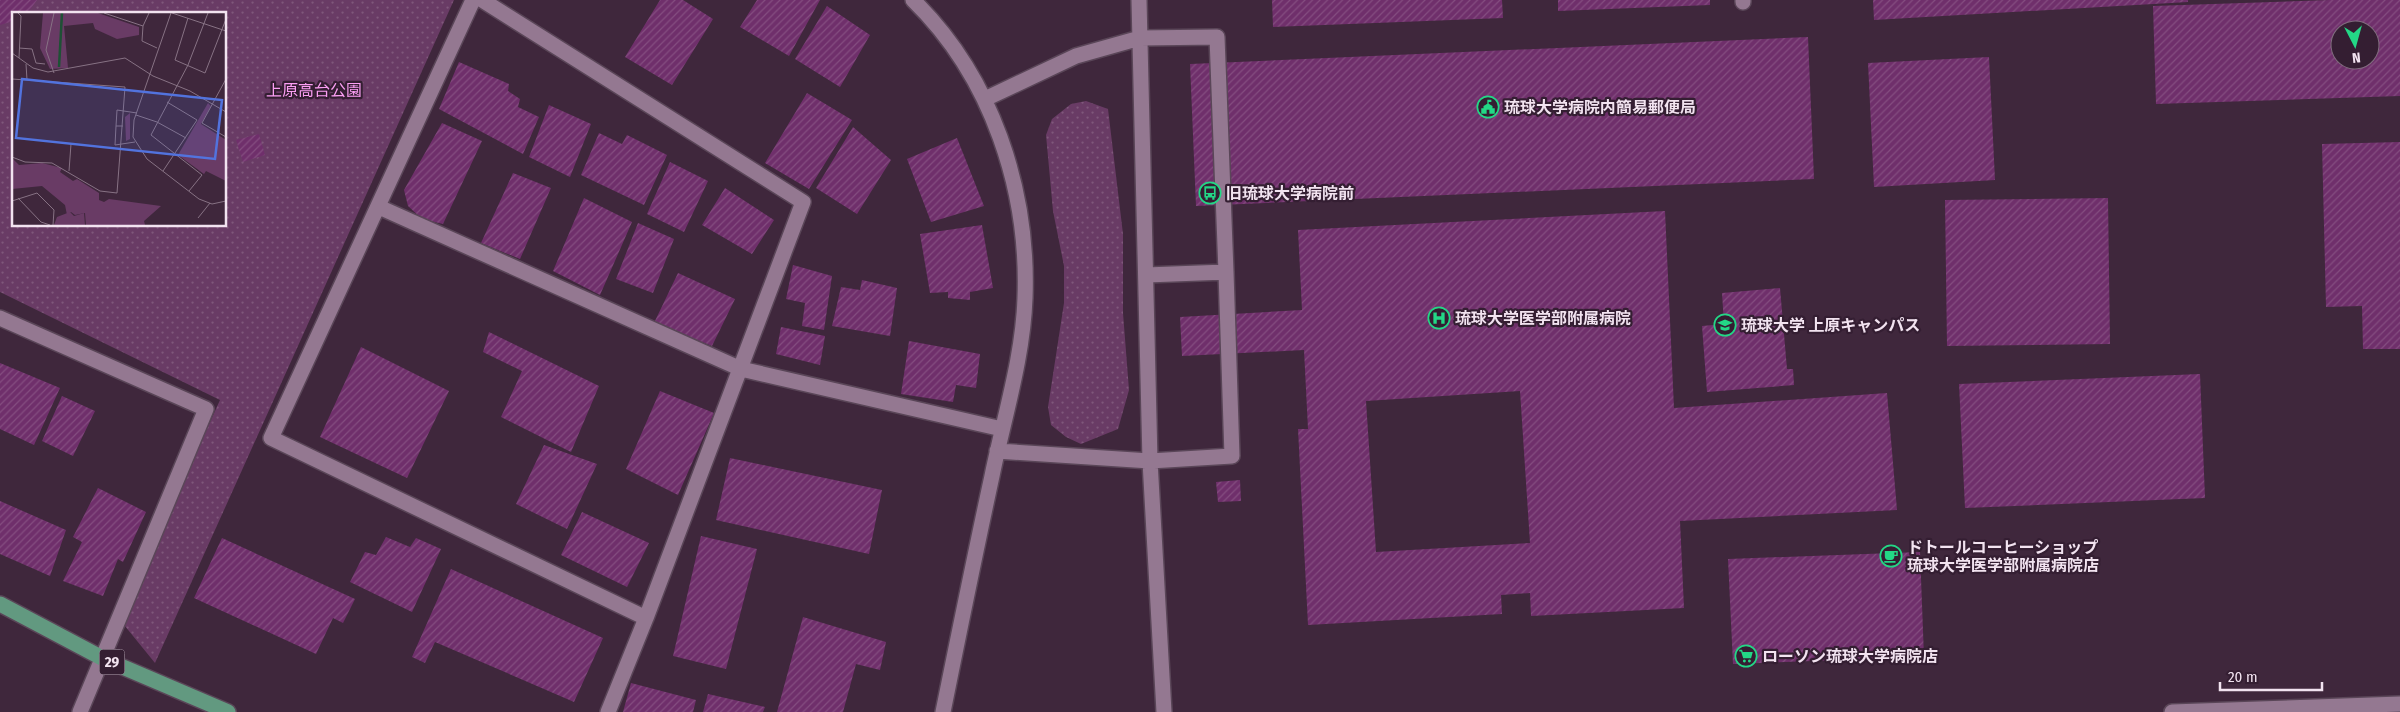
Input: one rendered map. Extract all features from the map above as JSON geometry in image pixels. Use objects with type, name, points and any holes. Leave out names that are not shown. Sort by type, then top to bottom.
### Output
[{"type":"main road","name":"29","points":[[0,604],[104,659],[228,712]]},
{"type":"street","points":[[473,0],[379,208],[271,438],[646,618]]},
{"type":"street","points":[[482,0],[803,202],[646,618],[608,712]]},
{"type":"street","points":[[913,0],[954,48],[985,99],[1008,157],[1024,231],[1025,299],[1018,360],[997,451],[943,712]]},
{"type":"street","points":[[1139,0],[1150,460],[1164,712]]},
{"type":"street","points":[[985,99],[1076,56],[1140,38],[1217,37],[1232,456],[1150,460],[997,451]]},
{"type":"street","points":[[379,208],[741,369],[1002,429]]},
{"type":"street","points":[[1146,275],[1226,272]]},
{"type":"street","points":[[0,318],[206,409],[104,659],[80,712]]},
{"type":"street","points":[[2172,712],[2391,707]]},
{"type":"green space","name":"上原高台公園","points":[[0,0],[454,0],[155,663],[120,620],[220,400],[0,292]]},
{"type":"green space","points":[[1086,101],[1108,109],[1123,234],[1123,313],[1129,390],[1118,429],[1081,444],[1066,437],[1051,425],[1048,407],[1064,303],[1064,266],[1053,211],[1046,135],[1052,119],[1071,104]]},
{"type":"building","points":[[0,0],[37,0],[28,12],[12,12],[12,22],[0,25]]},
{"type":"building","points":[[660,0],[683,0],[713,19],[672,85],[625,57]]},
{"type":"building","points":[[757,0],[820,0],[789,56],[740,27]]},
{"type":"building","points":[[1272,0],[1502,0],[1503,18],[1273,27]]},
{"type":"building","points":[[1558,0],[1710,0],[1710,5],[1558,11]]},
{"type":"building","points":[[1873,0],[2188,0],[2188,2],[1874,20]]},
{"type":"building","points":[[2330,0],[2400,0],[2400,96],[2156,104],[2153,6]]},
{"type":"building","points":[[827,6],[870,35],[840,87],[795,59]]},
{"type":"building","points":[[1808,37],[1814,179],[1196,206],[1190,64]]},
{"type":"building","points":[[1989,57],[1995,180],[1874,187],[1868,63]]},
{"type":"building","points":[[459,62],[509,84],[508,91],[520,99],[518,107],[539,117],[523,154],[439,109]]},
{"type":"building","points":[[807,93],[852,120],[809,189],[765,163]]},
{"type":"building","points":[[549,105],[591,124],[570,177],[529,157]]},
{"type":"building","points":[[442,123],[482,141],[443,224],[422,219],[408,206],[404,190]]},
{"type":"building","points":[[853,127],[891,160],[857,214],[816,188]]},
{"type":"building","points":[[599,133],[622,144],[627,135],[667,155],[644,205],[581,175]]},
{"type":"building","points":[[259,134],[265,155],[243,162],[236,140]]},
{"type":"building","points":[[957,138],[984,206],[931,222],[907,159]]},
{"type":"building","points":[[2400,142],[2400,349],[2363,349],[2362,306],[2326,307],[2322,144]]},
{"type":"building","points":[[670,162],[708,181],[684,232],[647,214]]},
{"type":"building","points":[[513,173],[551,188],[520,259],[481,243]]},
{"type":"building","points":[[725,188],[774,220],[752,254],[702,225]]},
{"type":"building","points":[[584,198],[632,222],[600,295],[553,271]]},
{"type":"building","points":[[2108,198],[2110,344],[1947,346],[1945,200]]},
{"type":"building","name":"琉球大学医学部附属病院","points":[[1665,211],[1674,408],[1887,393],[1897,510],[1680,521],[1684,608],[1531,616],[1530,593],[1501,595],[1502,614],[1308,625],[1298,429],[1308,429],[1304,350],[1182,356],[1180,317],[1302,310],[1298,230]],"holes":[[[1520,391],[1530,543],[1376,552],[1366,401]]]},
{"type":"building","points":[[638,223],[674,239],[653,293],[616,279]]},
{"type":"building","points":[[982,225],[993,288],[970,292],[970,300],[948,298],[948,292],[930,293],[920,234]]},
{"type":"building","points":[[793,265],[832,276],[824,330],[802,326],[805,303],[786,299]]},
{"type":"building","points":[[678,273],[735,299],[712,346],[654,323]]},
{"type":"building","points":[[862,280],[897,288],[890,336],[832,326],[841,287],[860,290]]},
{"type":"building","points":[[1780,288],[1787,369],[1793,369],[1794,385],[1707,392],[1702,326],[1724,324],[1722,293]]},
{"type":"building","points":[[781,327],[825,336],[820,365],[776,354]]},
{"type":"building","points":[[489,332],[599,386],[571,452],[501,417],[522,371],[483,352]]},
{"type":"building","points":[[909,341],[980,354],[976,388],[956,385],[953,402],[901,394]]},
{"type":"building","points":[[361,347],[449,391],[407,478],[320,437]]},
{"type":"building","points":[[0,363],[60,388],[34,445],[0,429]]},
{"type":"building","points":[[2200,374],[2205,498],[1965,508],[1959,384]]},
{"type":"building","points":[[660,391],[714,413],[678,495],[626,469]]},
{"type":"building","points":[[62,396],[95,411],[73,456],[42,441]]},
{"type":"building","points":[[544,445],[597,464],[567,529],[516,504]]},
{"type":"building","points":[[730,458],[882,490],[869,554],[716,520]]},
{"type":"building","points":[[1240,480],[1241,501],[1218,502],[1216,482]]},
{"type":"building","points":[[98,488],[146,512],[123,562],[118,559],[103,596],[63,581],[82,542],[73,537]]},
{"type":"building","points":[[0,501],[66,530],[50,576],[0,554]]},
{"type":"building","points":[[582,512],[649,543],[627,587],[561,555]]},
{"type":"building","points":[[701,536],[757,549],[726,669],[673,656]]},
{"type":"building","points":[[386,537],[410,547],[416,538],[441,549],[412,612],[350,582],[365,552],[376,555]]},
{"type":"building","points":[[222,538],[355,599],[343,623],[333,618],[316,654],[194,598]]},
{"type":"building","points":[[1920,552],[1924,657],[1733,664],[1728,559]]},
{"type":"building","points":[[451,569],[603,638],[574,702],[435,642],[425,663],[412,657]]},
{"type":"building","points":[[803,617],[886,642],[880,670],[856,664],[843,712],[777,712]]},
{"type":"building","points":[[631,683],[696,700],[693,712],[623,712]]},
{"type":"building","points":[[708,694],[765,707],[763,712],[703,712]]},
{"type":"place","name":"琉球大学病院内簡易郵便局","points":[[1488,107]]},
{"type":"place","name":"旧琉球大学病院前","points":[[1210,193]]},
{"type":"place","name":"琉球大学医学部附属病院","points":[[1439,318]]},
{"type":"place","name":"琉球大学 上原キャンパス","points":[[1725,325]]},
{"type":"place","name":"ドトールコーヒーショップ 琉球大学医学部附属病院店","points":[[1891,556]]},
{"type":"place","name":"ローソン琉球大学病院店","points":[[1746,656]]}]
